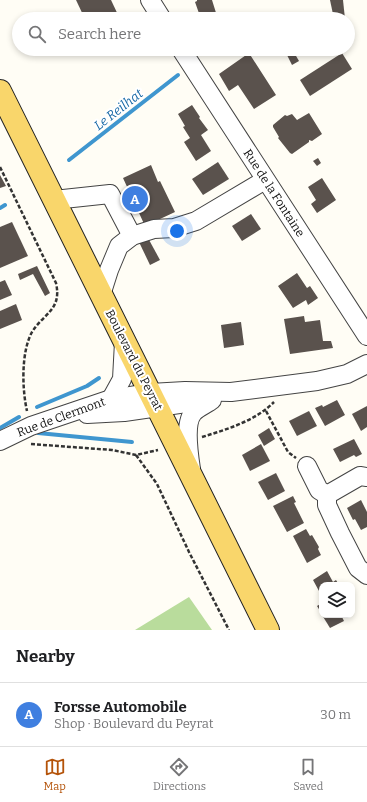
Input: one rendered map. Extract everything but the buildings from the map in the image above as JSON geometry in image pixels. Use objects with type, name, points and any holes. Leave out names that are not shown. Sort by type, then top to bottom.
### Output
[{"type":"main road","name":"Boulevard du Peyrat","points":[[0,91],[154,400],[194,484],[268,630]]},
{"type":"street","points":[[150,0],[158,12]]},
{"type":"street","name":"Rue de la Fontaine","points":[[185,56],[367,336]]},
{"type":"street","points":[[101,295],[119,246],[132,236],[154,229],[174,228],[196,221],[266,180]]},
{"type":"street","points":[[54,200],[110,194],[132,236]]},
{"type":"street","name":"Rue de Clermont","points":[[0,441],[31,426],[111,399],[122,379],[124,342]]},
{"type":"street","points":[[111,399],[154,400],[223,395],[316,381],[347,374],[367,364]]},
{"type":"street","points":[[194,484],[189,455],[188,429],[193,413],[223,395]]},
{"type":"street","points":[[58,416],[124,412],[154,400]]},
{"type":"street","points":[[307,466],[319,490],[326,495],[327,505],[358,568],[367,575]]},
{"type":"street","points":[[326,495],[360,476],[367,477]]},
{"type":"path","points":[[0,167],[56,283],[58,293],[54,306],[32,332],[27,346],[24,366],[24,385],[26,405],[31,426]]},
{"type":"path","points":[[200,438],[244,422],[266,411],[275,402],[287,385]]},
{"type":"path","points":[[266,411],[288,452],[307,466]]},
{"type":"path","points":[[28,444],[112,450],[136,455],[158,450]]},
{"type":"path","points":[[136,455],[157,484],[189,552],[229,630]]},
{"type":"green space","points":[[189,597],[212,630],[135,630]]},
{"type":"waterway","name":"Le Reilhat","points":[[69,160],[178,75]]},
{"type":"waterway","name":"Le Reilhat","points":[[0,208],[5,205]]},
{"type":"waterway","points":[[37,407],[87,386],[99,378]]},
{"type":"waterway","points":[[0,428],[19,417]]},
{"type":"waterway","points":[[38,433],[132,442]]},
{"type":"place","name":"Forsse Automobile","points":[[135,199]]}]
